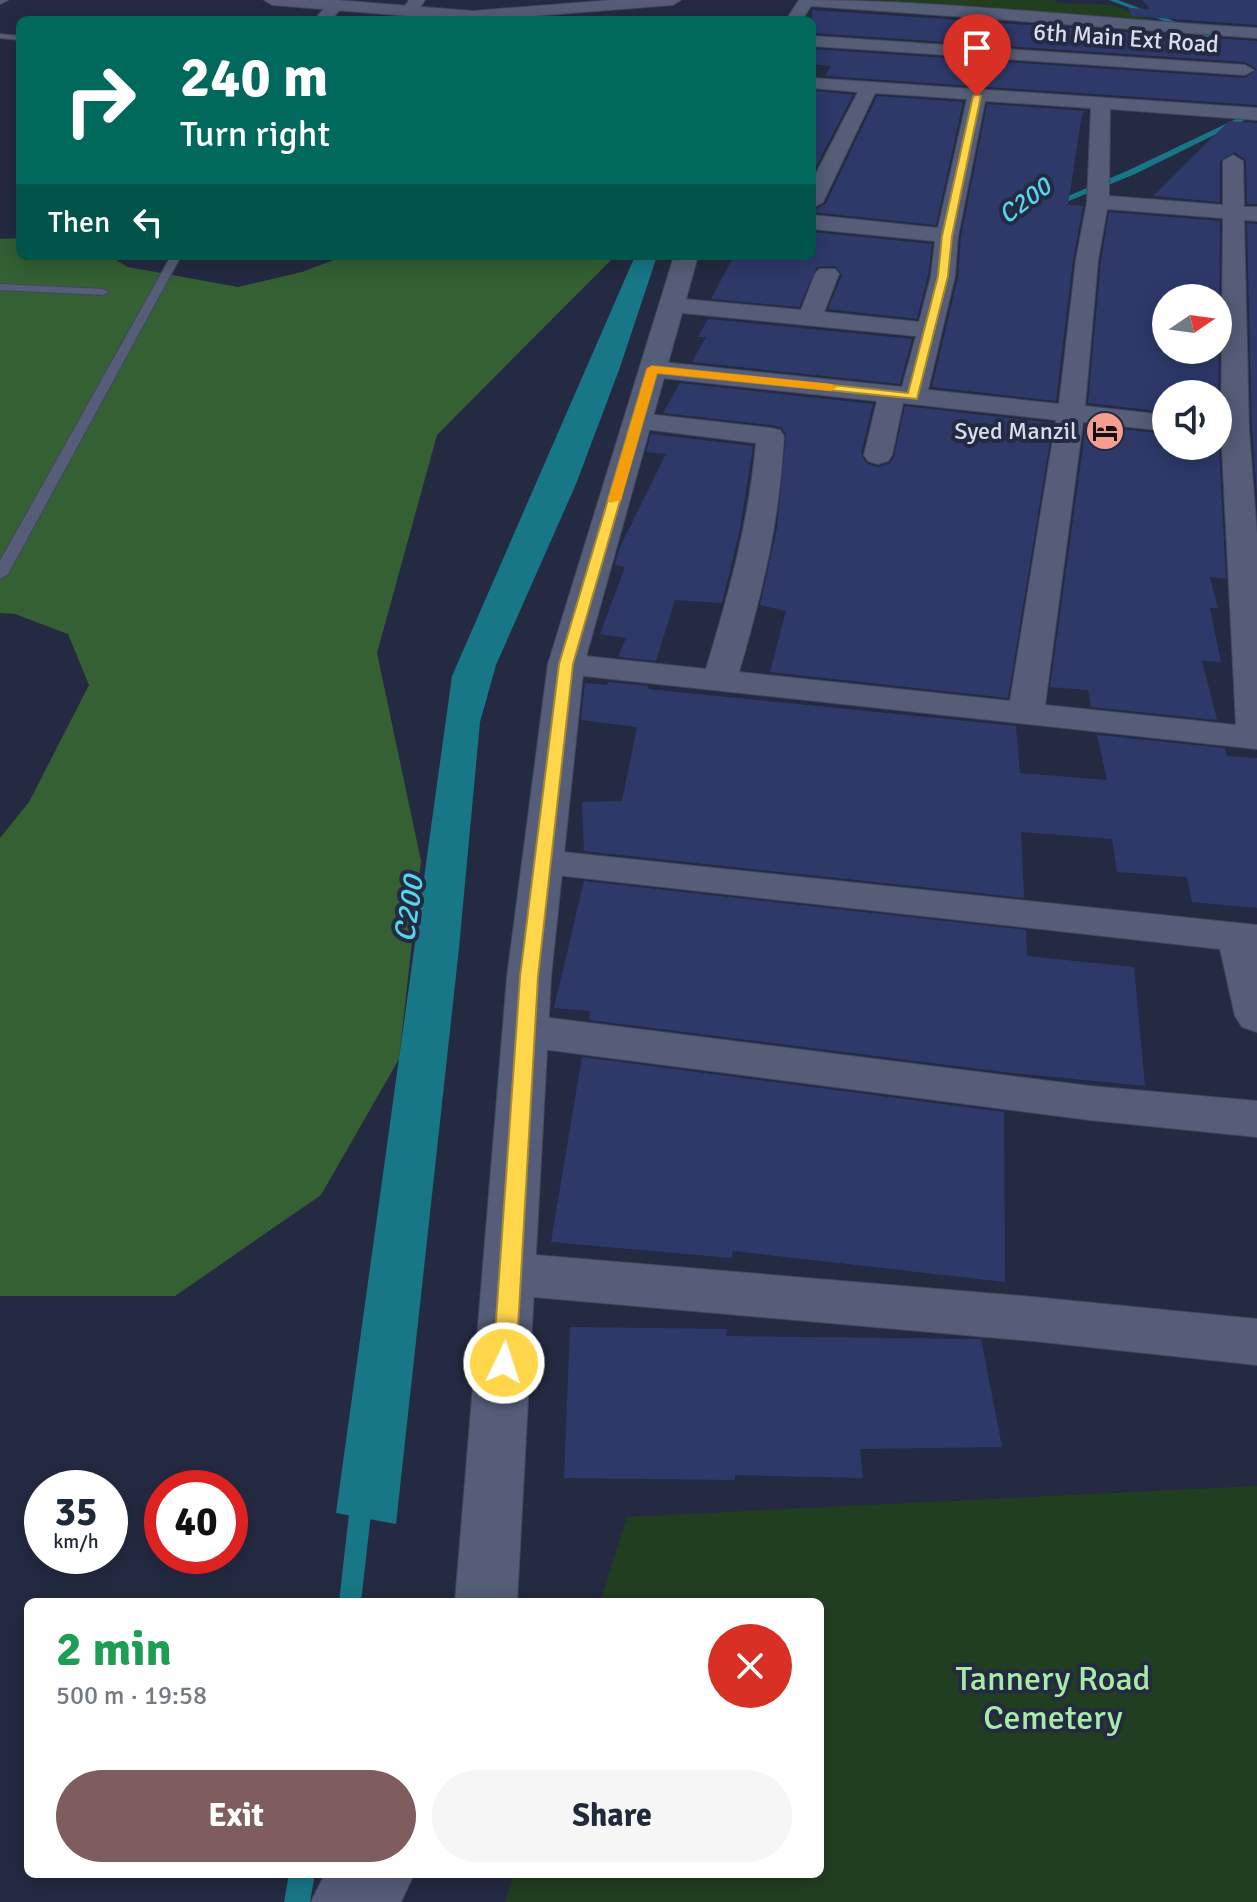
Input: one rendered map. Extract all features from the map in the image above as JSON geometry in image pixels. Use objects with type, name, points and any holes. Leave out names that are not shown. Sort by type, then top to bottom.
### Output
[{"type":"street","points":[[272,0],[413,6],[473,16],[673,0]]},
{"type":"street","points":[[793,0],[866,2],[1257,33]]},
{"type":"street","name":"6th Main Ext Road","points":[[816,41],[1243,58]]},
{"type":"street","points":[[816,83],[1248,114]]},
{"type":"street","points":[[820,169],[849,129],[869,87]]},
{"type":"street","points":[[878,455],[930,330],[977,96]]},
{"type":"street","points":[[1026,714],[1071,413],[1087,260],[1099,191],[1101,103]]},
{"type":"street","points":[[824,127],[849,129]]},
{"type":"street","points":[[566,664],[1256,738],[1237,430],[1246,213],[1233,161]]},
{"type":"street","points":[[1099,191],[1246,213]]},
{"type":"street","points":[[816,223],[945,255]]},
{"type":"street","points":[[486,1598],[526,1031],[566,664],[685,260]]},
{"type":"street","points":[[810,318],[827,274]]},
{"type":"street","points":[[672,305],[930,330]]},
{"type":"street","points":[[652,369],[1152,422]]},
{"type":"street","points":[[638,421],[770,436],[766,497],[752,571],[719,681]]},
{"type":"street","points":[[543,863],[1247,938],[1257,1016]]},
{"type":"street","points":[[526,1031],[1090,1103],[1257,1119]]},
{"type":"street","points":[[511,1274],[1033,1319],[1257,1342]]},
{"type":"street","points":[[347,1902],[374,1878]]},
{"type":"lane","points":[[0,574],[174,260]]},
{"type":"lane","points":[[0,287],[103,292]]},
{"type":"green space","points":[[873,0],[1053,0],[1058,3],[1112,5],[1163,25],[872,6]]},
{"type":"green space","name":"Tannery Road Cemetery","points":[[1257,1486],[1257,1902],[505,1902],[513,1878],[824,1878],[824,1598],[601,1598],[627,1517]]},
{"type":"shaded area","points":[[16,238],[16,260],[116,260],[128,267],[238,287],[302,272],[334,260],[611,260],[437,435],[377,653],[421,861],[399,1059],[321,1195],[175,1296],[0,1296],[0,838],[29,802],[89,685],[68,634],[15,614],[0,613],[0,239]]},
{"type":"shaded area","points":[[633,260],[656,260],[576,484],[496,665],[480,722],[459,948],[396,1524],[336,1513],[452,676]]},
{"type":"building","points":[[1142,0],[1257,0],[1257,25],[1132,16],[1128,8],[1150,9]]},
{"type":"building","points":[[812,10],[1257,41],[1257,69],[1245,62],[816,33],[816,16],[812,16]]},
{"type":"building","points":[[816,49],[1245,78],[1257,69],[1257,105],[825,76],[831,66],[816,64]]},
{"type":"building","points":[[816,93],[853,95],[816,166]]},
{"type":"building","points":[[877,96],[963,102],[936,225],[816,212],[826,203]]},
{"type":"building","points":[[987,104],[1085,111],[1082,114],[1068,205],[1083,206],[1073,260],[1056,401],[932,387],[958,277],[961,236]]},
{"type":"building","points":[[1229,121],[1257,123],[1257,204],[1247,204],[1246,161],[1235,152],[1220,161],[1220,202],[1153,196]]},
{"type":"building","points":[[1109,212],[1220,221],[1219,284],[1152,284],[1152,364],[1219,364],[1218,380],[1152,380],[1152,410],[1088,403],[1101,260]]},
{"type":"building","points":[[1247,223],[1257,224],[1257,495],[1252,430]]},
{"type":"building","points":[[816,232],[932,244],[917,319],[828,309],[842,275],[835,266],[817,267],[799,307],[711,299],[732,260],[816,260]]},
{"type":"building","points":[[708,319],[912,339],[900,384],[692,362],[706,337],[698,337]]},
{"type":"building","points":[[680,383],[873,404],[861,454],[866,463],[877,467],[889,464],[894,457],[905,406],[1053,423],[1008,698],[770,672],[786,611],[760,605],[777,528],[786,434],[781,427],[771,425],[663,413]]},
{"type":"building","points":[[1086,425],[1152,432],[1152,460],[1220,460],[1226,579],[1210,577],[1218,608],[1210,608],[1221,662],[1202,661],[1217,720],[1091,707],[1088,690],[1050,687]]},
{"type":"building","points":[[651,434],[753,446],[740,529],[722,603],[675,600],[656,661],[618,657],[626,638],[600,634],[625,567],[615,565],[620,547],[666,454],[646,452]]},
{"type":"building","points":[[608,682],[648,686],[647,689],[1016,726],[1020,773],[1107,780],[1097,735],[1225,748],[1227,756],[1257,758],[1257,908],[1192,902],[1187,877],[1117,872],[1112,839],[1021,832],[1024,898],[584,851],[582,802],[622,801],[637,727],[581,720],[585,683],[607,685]]},
{"type":"building","points":[[584,881],[1026,930],[1027,956],[1134,967],[1145,1086],[1004,1072],[589,1020],[590,1011],[554,1008]]},
{"type":"building","points":[[582,1057],[1004,1112],[1005,1282],[733,1251],[732,1258],[551,1242]]},
{"type":"building","points":[[570,1327],[727,1329],[726,1336],[981,1339],[1002,1447],[860,1449],[863,1478],[735,1475],[735,1480],[564,1478]]},
{"type":"waterway","name":"C200","points":[[1112,0],[1222,41],[1257,67]]},
{"type":"waterway","name":"C200","points":[[1051,205],[1132,172],[1257,111]]},
{"type":"waterway","name":"C200","points":[[350,1598],[362,1496]]},
{"type":"waterway","name":"C200","points":[[297,1902],[301,1878]]},
{"type":"slow traffic","points":[[614,500],[652,369],[831,387]]},
{"type":"place","name":"Syed Manzil","points":[[1105,431]]},
{"type":"route","points":[[504,1363],[529,977],[566,664],[652,369],[913,397],[943,276],[947,236],[977,96]]}]
